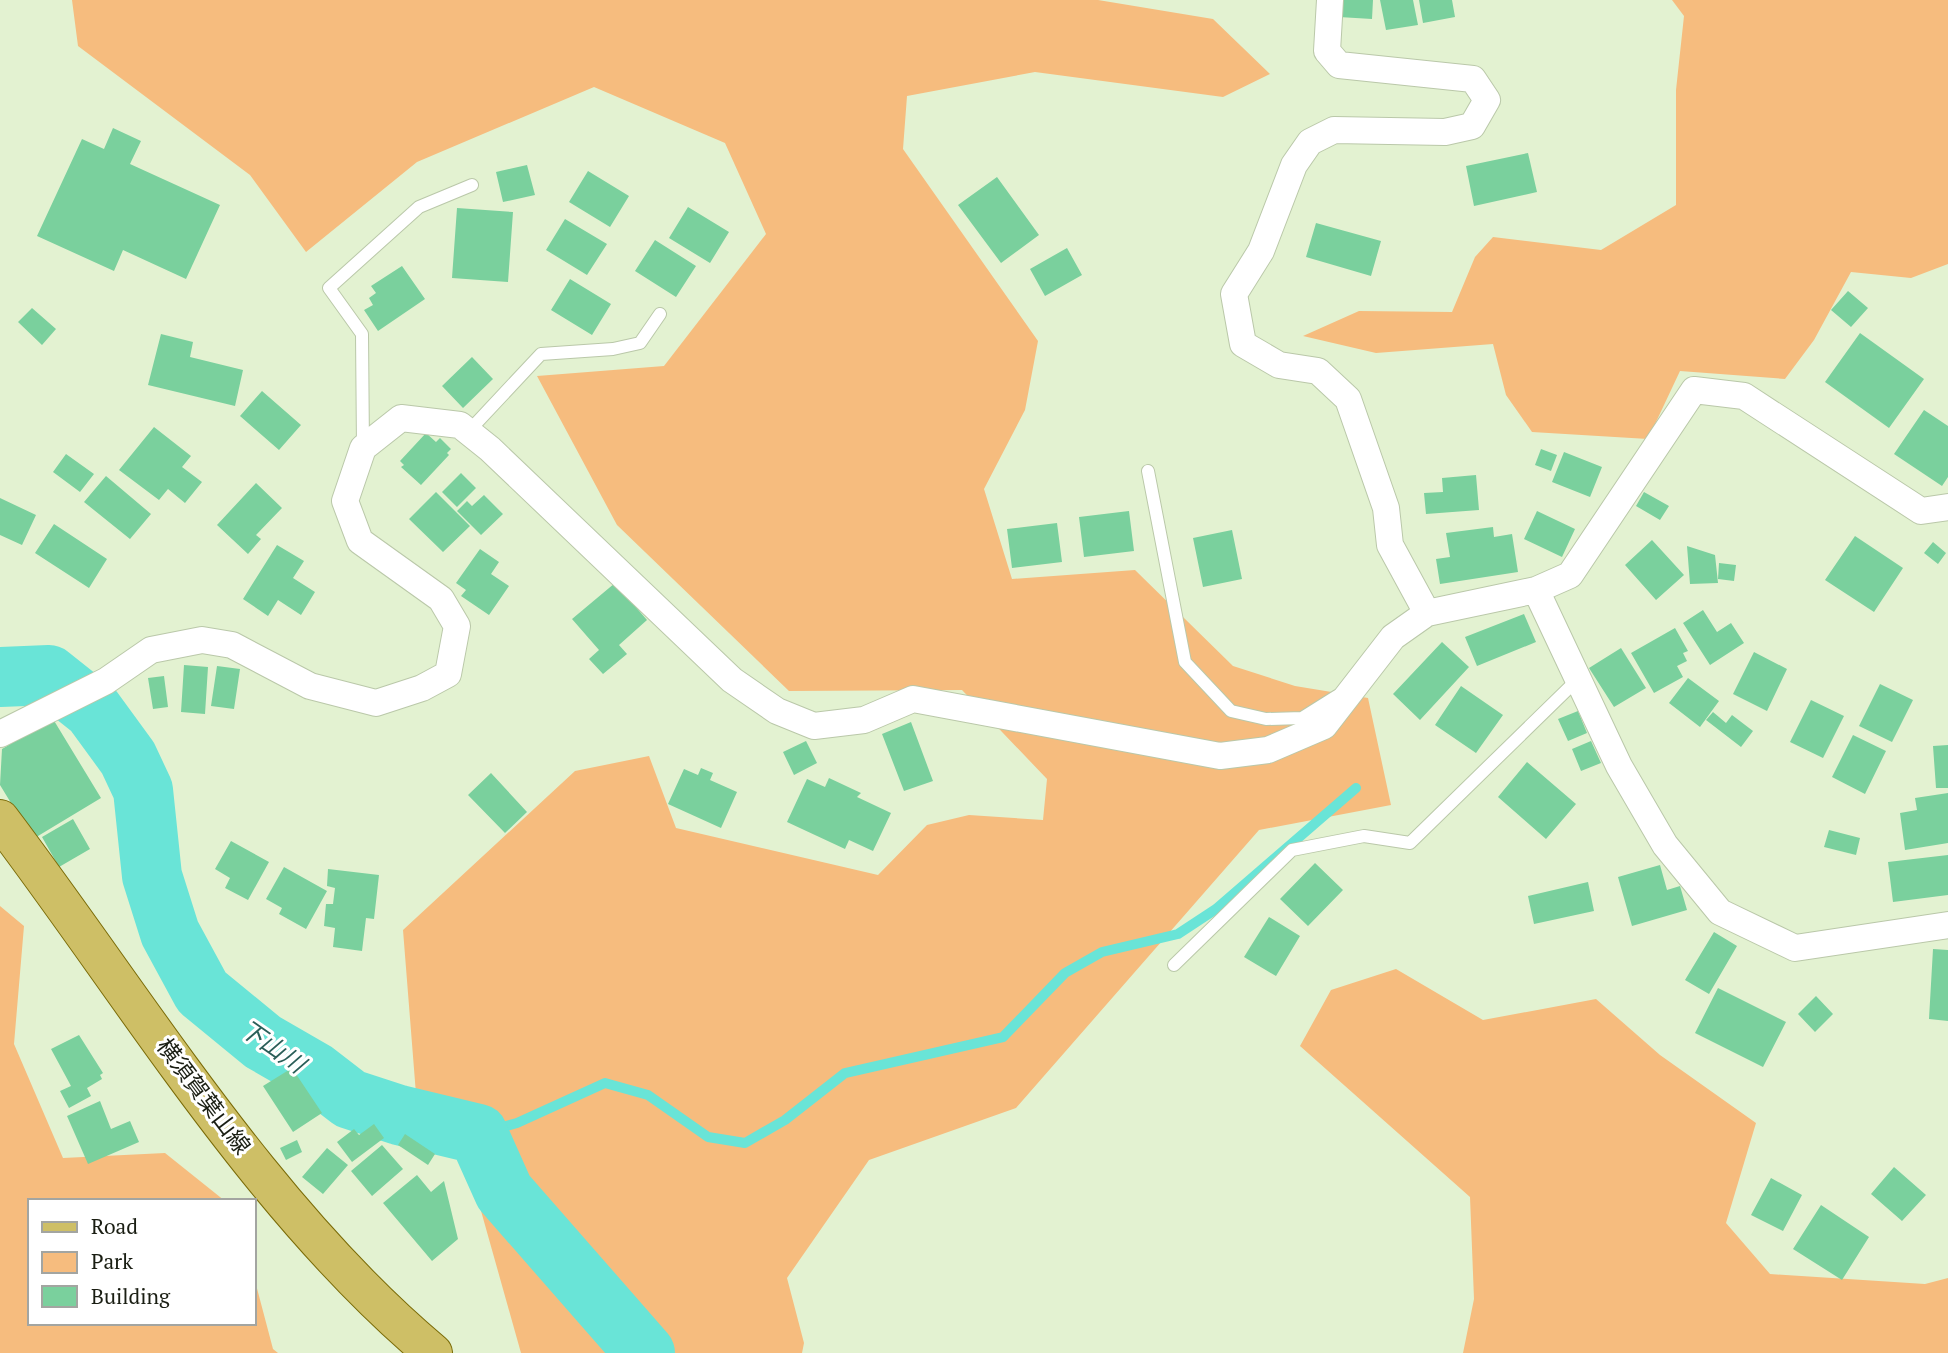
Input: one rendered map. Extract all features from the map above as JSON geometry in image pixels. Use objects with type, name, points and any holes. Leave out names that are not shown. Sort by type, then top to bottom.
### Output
[{"type":"main road","name":"横須賀葉山線","points":[[0,819],[270,1185],[351,1273],[433,1353]]},
{"type":"street","points":[[1331,0],[1327,51],[1339,65],[1473,79],[1487,100],[1472,126],[1445,132],[1334,130],[1310,142],[1294,165],[1261,251],[1234,294],[1243,344],[1279,365],[1318,371],[1348,398],[1386,508],[1390,545],[1427,613]]},
{"type":"street","points":[[0,734],[106,681],[150,650],[202,640],[232,645],[310,686],[376,703],[422,688],[447,674],[457,626],[442,599],[360,541],[345,501],[363,448],[401,418],[460,425],[490,449],[732,680],[776,711],[814,726],[864,720],[914,699],[1220,756],[1268,750],[1324,726],[1393,637],[1427,613],[1536,590],[1570,575],[1694,390],[1744,396],[1921,511],[1948,506]]},
{"type":"street","points":[[1536,590],[1619,766],[1665,845],[1720,912],[1795,948],[1948,925]]},
{"type":"lane","points":[[363,448],[362,334],[329,288],[419,207],[472,185]]},
{"type":"lane","points":[[468,432],[541,354],[613,349],[640,343],[660,314]]},
{"type":"lane","points":[[1148,471],[1185,662],[1231,710],[1266,719],[1302,718],[1357,683]]},
{"type":"lane","points":[[1174,965],[1293,850],[1364,836],[1410,843],[1577,680]]},
{"type":"green space","points":[[72,0],[1098,0],[1213,19],[1270,74],[1223,97],[1035,72],[907,96],[903,149],[1038,341],[1025,410],[984,489],[1012,579],[1135,570],[1233,666],[1295,686],[1368,698],[1391,805],[1259,830],[1016,1108],[869,1160],[787,1278],[804,1343],[802,1353],[521,1353],[465,1154],[416,1094],[403,930],[575,771],[649,756],[676,828],[878,875],[927,825],[969,815],[1043,820],[1047,779],[962,690],[789,691],[617,525],[537,376],[664,366],[766,234],[725,143],[594,87],[417,162],[306,252],[250,175],[78,46]]},
{"type":"green space","points":[[1672,0],[1948,0],[1948,264],[1911,278],[1851,272],[1814,340],[1785,379],[1680,371],[1648,439],[1532,432],[1506,395],[1493,344],[1376,353],[1303,336],[1359,311],[1452,312],[1475,257],[1493,237],[1601,250],[1676,205],[1676,90],[1684,16]]},
{"type":"green space","points":[[0,906],[24,926],[14,1044],[63,1158],[165,1153],[222,1199],[28,1199],[28,1325],[256,1325],[256,1285],[273,1349],[278,1353],[0,1353]]},
{"type":"green space","points":[[1396,969],[1483,1020],[1596,999],[1660,1055],[1756,1123],[1726,1223],[1770,1274],[1925,1284],[1948,1278],[1948,1353],[1463,1353],[1474,1299],[1470,1197],[1300,1046],[1331,990]]},
{"type":"building","points":[[1341,0],[1373,0],[1372,19],[1339,17]]},
{"type":"building","points":[[1380,0],[1413,0],[1418,25],[1386,30]]},
{"type":"building","points":[[1419,0],[1452,0],[1455,17],[1423,23]]},
{"type":"building","points":[[113,128],[141,141],[130,164],[220,205],[186,279],[123,250],[114,271],[37,236],[82,139],[104,149]]},
{"type":"building","points":[[1528,153],[1537,192],[1474,206],[1466,166]]},
{"type":"building","points":[[527,165],[535,195],[503,202],[496,172]]},
{"type":"building","points":[[588,171],[629,196],[610,227],[569,202]]},
{"type":"building","points":[[997,177],[1039,235],[1001,263],[958,205]]},
{"type":"building","points":[[688,207],[729,232],[710,263],[669,238]]},
{"type":"building","points":[[457,208],[513,212],[508,282],[452,278]]},
{"type":"building","points":[[565,219],[607,244],[587,275],[546,250]]},
{"type":"building","points":[[1316,223],[1381,241],[1371,276],[1306,257]]},
{"type":"building","points":[[655,240],[696,266],[676,297],[635,271]]},
{"type":"building","points":[[1067,248],[1082,275],[1045,296],[1030,269]]},
{"type":"building","points":[[402,266],[425,299],[378,331],[364,310],[373,305],[369,298],[376,293],[371,286]]},
{"type":"building","points":[[570,279],[611,304],[592,335],[551,310]]},
{"type":"building","points":[[1848,291],[1868,308],[1851,327],[1831,310]]},
{"type":"building","points":[[32,308],[56,329],[42,345],[18,322]]},
{"type":"building","points":[[1860,333],[1924,379],[1889,428],[1825,382]]},
{"type":"building","points":[[161,334],[193,342],[190,357],[243,370],[235,406],[148,385]]},
{"type":"building","points":[[472,357],[493,379],[463,408],[442,386]]},
{"type":"building","points":[[262,391],[301,425],[279,450],[240,416]]},
{"type":"building","points":[[1924,410],[1948,426],[1948,477],[1942,486],[1894,454]]},
{"type":"building","points":[[154,427],[191,456],[182,467],[202,482],[185,503],[168,489],[159,500],[119,470]]},
{"type":"building","points":[[426,433],[436,442],[440,438],[451,449],[447,453],[449,455],[421,485],[401,467],[404,465],[400,461]]},
{"type":"building","points":[[1541,449],[1557,455],[1551,471],[1535,465]]},
{"type":"building","points":[[1564,452],[1602,467],[1590,497],[1552,482]]},
{"type":"building","points":[[66,454],[94,474],[80,492],[53,472]]},
{"type":"building","points":[[461,473],[476,488],[457,507],[442,492]]},
{"type":"building","points":[[1476,475],[1479,510],[1426,514],[1424,493],[1443,492],[1442,478]]},
{"type":"building","points":[[106,476],[151,514],[130,539],[84,502]]},
{"type":"building","points":[[256,483],[282,508],[256,535],[261,539],[248,554],[217,525]]},
{"type":"building","points":[[436,492],[470,526],[443,552],[409,519]]},
{"type":"building","points":[[1644,492],[1669,506],[1660,520],[1636,506]]},
{"type":"building","points":[[484,495],[503,514],[481,535],[457,511],[467,501],[472,506]]},
{"type":"building","points":[[0,498],[36,515],[22,545],[0,535]]},
{"type":"building","points":[[1129,511],[1134,551],[1084,557],[1079,517]]},
{"type":"building","points":[[1537,511],[1575,529],[1562,557],[1524,539]]},
{"type":"building","points":[[1057,523],[1062,562],[1012,568],[1007,529]]},
{"type":"building","points":[[54,524],[107,559],[89,588],[35,553]]},
{"type":"building","points":[[1493,527],[1494,537],[1512,534],[1518,572],[1440,584],[1436,559],[1450,557],[1446,533]]},
{"type":"building","points":[[1232,530],[1242,579],[1203,587],[1193,538]]},
{"type":"building","points":[[1855,536],[1903,568],[1874,612],[1825,580]]},
{"type":"building","points":[[1652,540],[1684,575],[1656,600],[1625,565]]},
{"type":"building","points":[[1933,542],[1946,553],[1938,564],[1924,553]]},
{"type":"building","points":[[277,545],[304,561],[293,578],[315,592],[301,615],[278,600],[268,616],[243,599]]},
{"type":"building","points":[[1687,546],[1715,555],[1718,583],[1690,584]]},
{"type":"building","points":[[480,549],[499,562],[491,574],[509,586],[489,615],[461,596],[466,590],[456,583]]},
{"type":"building","points":[[1719,563],[1736,565],[1734,581],[1718,579]]},
{"type":"building","points":[[615,583],[647,620],[619,645],[627,654],[603,674],[589,659],[599,650],[572,619]]},
{"type":"building","points":[[1703,610],[1717,632],[1731,623],[1744,643],[1710,665],[1683,623]]},
{"type":"building","points":[[1524,614],[1536,642],[1477,666],[1465,637]]},
{"type":"building","points":[[1675,628],[1688,651],[1683,653],[1687,661],[1677,666],[1683,677],[1654,693],[1631,653]]},
{"type":"building","points":[[1442,642],[1469,667],[1420,720],[1393,694]]},
{"type":"building","points":[[1621,648],[1646,688],[1614,707],[1589,668]]},
{"type":"building","points":[[1754,652],[1787,669],[1767,711],[1733,694]]},
{"type":"building","points":[[184,665],[208,667],[205,714],[181,712]]},
{"type":"building","points":[[217,666],[240,669],[234,709],[211,706]]},
{"type":"building","points":[[164,676],[168,707],[153,709],[148,678]]},
{"type":"building","points":[[1688,678],[1719,701],[1700,727],[1669,703]]},
{"type":"building","points":[[1880,684],[1913,700],[1892,742],[1859,726]]},
{"type":"building","points":[[1461,686],[1503,715],[1476,753],[1435,725]]},
{"type":"building","points":[[1811,700],[1844,716],[1823,758],[1790,742]]},
{"type":"building","points":[[1578,711],[1587,733],[1568,741],[1558,719]]},
{"type":"building","points":[[1713,712],[1726,723],[1732,715],[1753,731],[1741,747],[1706,720]]},
{"type":"building","points":[[53,719],[101,798],[33,839],[0,785],[2,749]]},
{"type":"building","points":[[911,722],[933,781],[904,791],[882,734]]},
{"type":"building","points":[[1853,735],[1886,751],[1865,794],[1832,777]]},
{"type":"building","points":[[806,741],[817,763],[794,775],[783,752]]},
{"type":"building","points":[[1591,741],[1601,763],[1581,771],[1572,749]]},
{"type":"building","points":[[1948,745],[1948,788],[1936,788],[1933,746]]},
{"type":"building","points":[[1527,762],[1576,804],[1546,839],[1498,797]]},
{"type":"building","points":[[701,768],[713,773],[710,780],[737,792],[721,828],[668,804],[684,769],[698,775]]},
{"type":"building","points":[[491,773],[527,812],[505,833],[468,795]]},
{"type":"building","points":[[829,778],[861,793],[857,797],[891,813],[873,851],[849,840],[845,849],[787,822],[807,779],[825,787]]},
{"type":"building","points":[[1948,793],[1948,843],[1905,850],[1900,813],[1917,810],[1915,798]]},
{"type":"building","points":[[73,819],[90,849],[59,867],[42,837]]},
{"type":"building","points":[[1829,830],[1860,838],[1856,855],[1824,847]]},
{"type":"building","points":[[231,841],[269,862],[248,900],[225,888],[230,878],[215,869]]},
{"type":"building","points":[[1948,855],[1948,895],[1893,902],[1888,862]]},
{"type":"building","points":[[1315,863],[1343,890],[1308,926],[1280,899]]},
{"type":"building","points":[[1660,865],[1667,890],[1680,886],[1687,910],[1632,926],[1618,877]]},
{"type":"building","points":[[284,867],[327,891],[306,929],[279,914],[282,908],[266,899]]},
{"type":"building","points":[[328,869],[379,875],[374,919],[366,918],[362,951],[333,947],[335,928],[324,926],[326,904],[333,904],[335,888],[327,886]]},
{"type":"building","points":[[1588,882],[1594,911],[1534,924],[1528,896]]},
{"type":"building","points":[[1269,917],[1300,936],[1276,976],[1244,957]]},
{"type":"building","points":[[1714,932],[1737,946],[1709,994],[1685,980]]},
{"type":"building","points":[[1933,949],[1948,950],[1948,1021],[1929,1019]]},
{"type":"building","points":[[1718,988],[1786,1022],[1763,1067],[1695,1033]]},
{"type":"building","points":[[1816,996],[1833,1014],[1815,1032],[1798,1014]]},
{"type":"building","points":[[79,1035],[103,1073],[100,1075],[102,1079],[87,1088],[91,1096],[69,1108],[60,1091],[71,1086],[51,1049]]},
{"type":"building","points":[[292,1068],[322,1113],[293,1132],[263,1086]]},
{"type":"building","points":[[100,1101],[111,1129],[130,1121],[139,1142],[88,1164],[67,1116]]},
{"type":"building","points":[[374,1124],[384,1138],[352,1162],[337,1142],[354,1129],[359,1135]]},
{"type":"building","points":[[405,1134],[435,1154],[428,1165],[398,1145]]},
{"type":"building","points":[[297,1140],[302,1152],[286,1160],[280,1148]]},
{"type":"building","points":[[382,1145],[403,1169],[372,1196],[351,1171]]},
{"type":"building","points":[[327,1148],[348,1165],[323,1194],[302,1177]]},
{"type":"building","points":[[1894,1167],[1926,1195],[1902,1221],[1871,1194]]},
{"type":"building","points":[[417,1175],[431,1192],[444,1181],[458,1239],[432,1261],[383,1203]]},
{"type":"building","points":[[1771,1178],[1802,1195],[1783,1231],[1751,1215]]},
{"type":"building","points":[[1821,1205],[1869,1237],[1842,1280],[1793,1249]]},
{"type":"waterway","name":"下山川","points":[[0,677],[49,675],[93,710],[128,758],[143,790],[152,876],[170,933],[202,992],[263,1042],[315,1072],[350,1099],[399,1115],[478,1134],[504,1192],[645,1353]]},
{"type":"waterway","points":[[478,1134],[517,1123],[605,1083],[648,1095],[708,1137],[745,1143],[785,1120],[845,1073],[1003,1037],[1065,973],[1102,952],[1178,934],[1216,909],[1356,788]]}]
